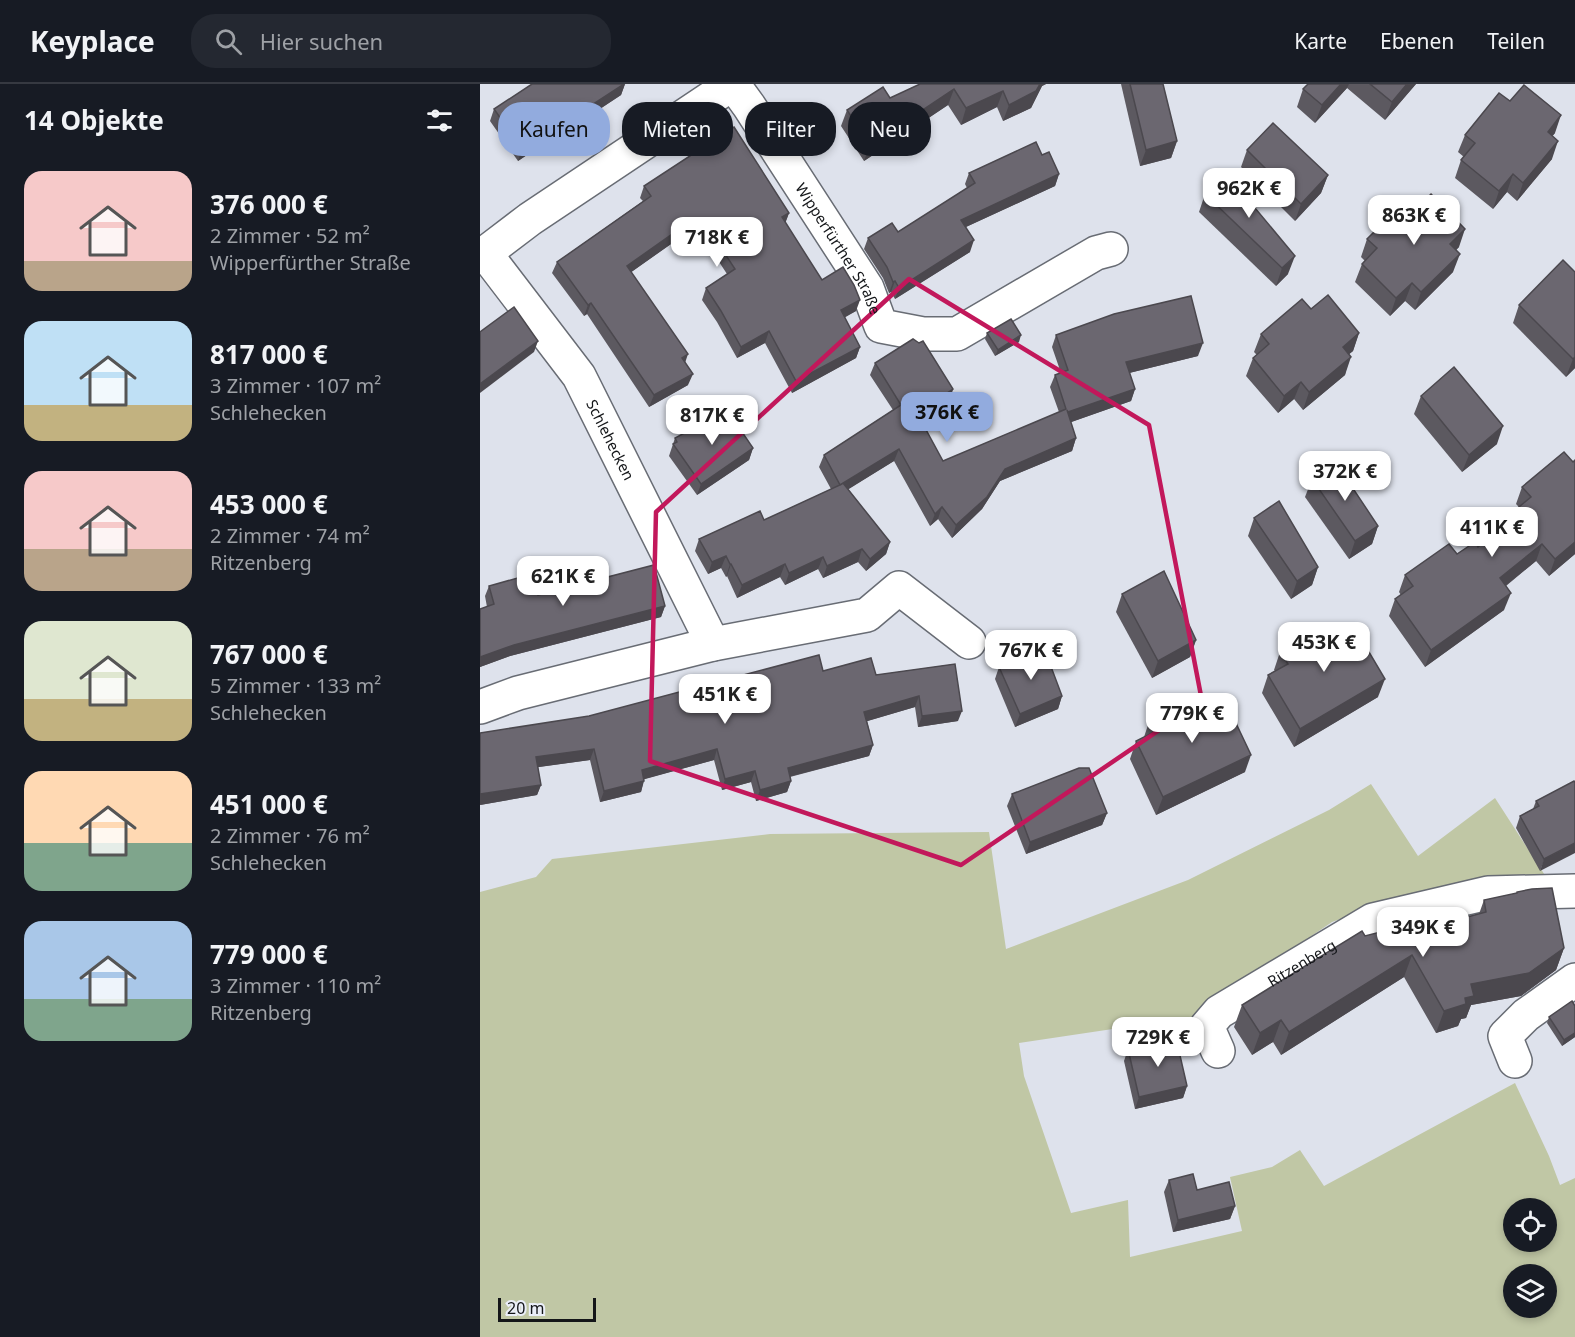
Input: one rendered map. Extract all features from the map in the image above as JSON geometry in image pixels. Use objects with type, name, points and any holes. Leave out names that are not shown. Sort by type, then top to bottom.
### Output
[{"type":"street","name":"Wipperfürther Straße","points":[[482,255],[530,219],[732,84],[749,106],[867,288],[881,326],[923,334],[957,334],[1096,253],[1111,249]]},
{"type":"street","name":"Schlehecken","points":[[482,255],[579,376],[713,644]]},
{"type":"street","points":[[480,707],[518,693],[713,644],[867,615],[899,588],[969,642]]},
{"type":"street","name":"Ritzenberg","points":[[1218,1051],[1207,1026],[1219,1011],[1373,920],[1488,893],[1575,891]]},
{"type":"street","points":[[1515,1061],[1505,1036],[1526,1015],[1575,980]]},
{"type":"highlighted area","points":[[909,279],[1149,425],[1202,701],[961,865],[650,761],[656,512]]},
{"type":"green space","points":[[1371,784],[1418,856],[1495,798],[1548,880],[1388,902],[1332,922],[1193,1017],[1019,1043],[1024,1076],[1071,1213],[1128,1200],[1130,1257],[1242,1231],[1230,1177],[1272,1167],[1300,1150],[1324,1186],[1515,1083],[1560,1185],[1575,1178],[1575,1337],[480,1337],[480,892],[536,877],[552,859],[770,834],[989,832],[1006,949],[1188,880],[1329,810]]},
{"type":"building","points":[[532,84],[624,84],[596,102],[505,102]]},
{"type":"building","points":[[920,84],[1040,84],[1036,91],[1009,105],[1003,91],[966,108],[954,89],[931,104],[931,102],[860,102],[883,87],[890,98]]},
{"type":"building","points":[[1130,84],[1163,84],[1177,141],[1146,150]]},
{"type":"building","points":[[1308,84],[1341,84],[1322,105],[1303,89]]},
{"type":"building","points":[[1370,84],[1407,84],[1392,102]]},
{"type":"building","points":[[1524,85],[1561,115],[1548,132],[1558,141],[1523,183],[1513,174],[1499,191],[1461,160],[1475,143],[1465,135],[1499,93],[1510,101]]},
{"type":"building","points":[[1273,123],[1328,175],[1301,204],[1247,150]]},
{"type":"building","points":[[733,128],[745,144],[745,156],[753,156],[789,213],[782,217],[822,280],[843,267],[854,285],[860,300],[841,310],[860,347],[796,381],[769,331],[741,347],[706,288],[735,269],[704,222],[679,238],[675,232],[627,266],[688,354],[682,358],[693,374],[654,395],[591,303],[588,305],[557,262],[651,196],[644,186],[690,156],[733,156]]},
{"type":"building","points":[[1036,142],[1042,155],[1049,152],[1059,174],[961,220],[974,240],[899,288],[895,281],[893,282],[887,267],[868,238],[892,223],[898,232],[975,183],[969,173]]},
{"type":"building","points":[[1225,172],[1295,256],[1282,268],[1205,194]]},
{"type":"building","points":[[1431,194],[1465,229],[1450,244],[1460,254],[1421,292],[1412,283],[1396,298],[1362,264],[1377,248],[1367,239],[1406,200],[1415,210]]},
{"type":"building","points":[[1563,260],[1575,272],[1575,357],[1573,359],[1519,305]]},
{"type":"building","points":[[1328,295],[1359,333],[1343,347],[1351,357],[1309,392],[1301,382],[1284,396],[1253,358],[1269,344],[1261,334],[1302,299],[1311,309]]},
{"type":"building","points":[[1191,296],[1203,343],[1126,362],[1135,389],[1068,412],[1067,410],[1076,438],[1005,469],[987,497],[956,525],[942,507],[935,514],[899,449],[843,483],[890,542],[870,559],[862,549],[827,566],[823,557],[789,573],[785,564],[742,585],[726,556],[712,562],[699,539],[760,511],[764,520],[840,485],[824,455],[901,405],[875,363],[913,339],[919,343],[923,341],[953,389],[917,413],[943,461],[1066,409],[1055,375],[1068,370],[1056,335],[1114,314]]},
{"type":"building","points":[[514,307],[538,341],[480,384],[480,332]]},
{"type":"building","points":[[1011,319],[1021,335],[998,350],[987,333]]},
{"type":"building","points":[[1454,367],[1503,426],[1469,455],[1421,396]]},
{"type":"building","points":[[727,410],[753,448],[701,484],[673,444],[677,442],[675,438]]},
{"type":"building","points":[[1564,452],[1573,462],[1575,460],[1575,542],[1555,559],[1542,544],[1500,578],[1511,593],[1431,650],[1395,599],[1413,586],[1405,575],[1449,544],[1457,554],[1475,542],[1478,547],[1518,515],[1514,511],[1531,497],[1522,487]]},
{"type":"building","points":[[1336,463],[1378,526],[1355,541],[1312,479]]},
{"type":"building","points":[[1279,501],[1318,567],[1297,581],[1254,518]]},
{"type":"building","points":[[654,565],[665,606],[514,645],[480,657],[480,609],[494,604],[489,586],[532,574],[538,595]]},
{"type":"building","points":[[1164,571],[1196,640],[1158,661],[1122,594]]},
{"type":"building","points":[[1327,624],[1334,636],[1353,625],[1385,679],[1300,729],[1268,675],[1288,664],[1280,652]]},
{"type":"building","points":[[1044,648],[1062,696],[1020,714],[999,667]]},
{"type":"building","points":[[819,655],[823,671],[871,658],[876,675],[955,664],[962,711],[922,716],[919,696],[864,712],[873,745],[788,768],[791,781],[760,790],[755,771],[725,779],[717,749],[642,770],[644,781],[604,791],[594,749],[536,757],[541,785],[480,794],[480,733],[589,716]]},
{"type":"building","points":[[1199,695],[1205,708],[1224,698],[1251,755],[1163,797],[1136,741],[1156,731],[1150,719]]},
{"type":"building","points":[[1079,768],[1089,768],[1107,813],[1030,842],[1012,794]]},
{"type":"building","points":[[1574,781],[1575,843],[1544,859],[1520,816],[1539,806],[1536,801]]},
{"type":"building","points":[[1552,888],[1564,948],[1529,973],[1471,984],[1474,996],[1465,998],[1466,1004],[1444,1011],[1412,955],[1289,1032],[1281,1020],[1260,1033],[1242,1005],[1362,931],[1365,936],[1432,919],[1434,926],[1486,912],[1484,900],[1532,889]]},
{"type":"building","points":[[1572,1001],[1575,1006],[1575,1033],[1564,1040],[1549,1017]]},
{"type":"building","points":[[1176,1038],[1187,1086],[1139,1097],[1128,1049]]},
{"type":"building","points":[[1193,1174],[1197,1190],[1229,1182],[1235,1206],[1178,1220],[1169,1180]]}]
